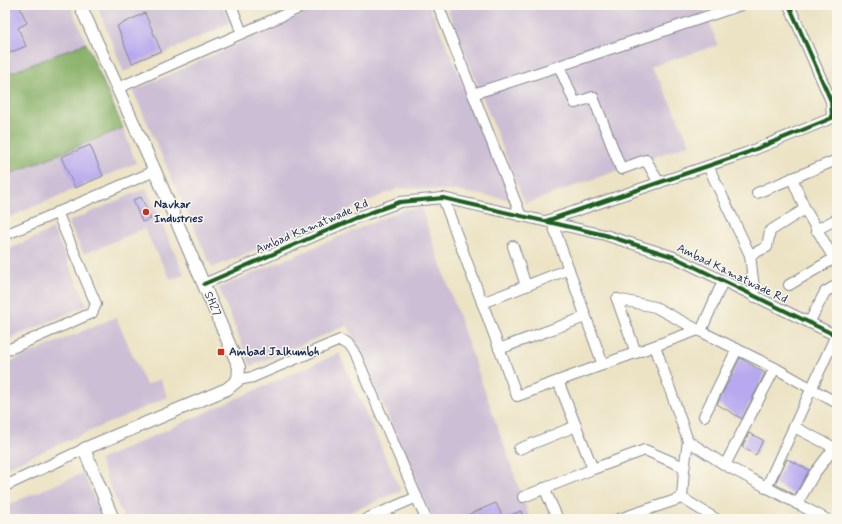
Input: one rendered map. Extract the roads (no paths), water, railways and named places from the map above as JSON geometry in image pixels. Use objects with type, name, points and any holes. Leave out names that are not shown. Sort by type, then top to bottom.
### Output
[{"type":"main road","name":"SH27","points":[[80,5],[155,170],[239,367],[238,380]]},
{"type":"main road","points":[[113,519],[84,449],[227,389],[238,380]]},
{"type":"street","points":[[231,5],[242,33]]},
{"type":"street","points":[[118,88],[306,5]]},
{"type":"street","points":[[438,5],[521,216]]},
{"type":"street","points":[[473,94],[559,66],[725,7],[741,5]]},
{"type":"street","points":[[603,365],[569,269],[548,221],[746,153],[832,118],[834,100],[789,5]]},
{"type":"street","points":[[559,66],[575,103],[593,97],[622,169],[646,160],[659,183]]},
{"type":"street","points":[[757,192],[834,161]]},
{"type":"street","points":[[708,166],[750,255],[755,297]]},
{"type":"street","points":[[5,235],[155,170]]},
{"type":"street","points":[[789,285],[835,262],[805,209],[792,178]]},
{"type":"street","points":[[443,198],[517,396],[700,331],[723,281]]},
{"type":"street","name":"Ambad Kamatwade Rd","points":[[204,284],[356,218],[400,202],[443,198],[605,235],[674,257],[836,336]]},
{"type":"street","points":[[750,255],[767,247],[770,230],[805,209]]},
{"type":"street","points":[[5,351],[92,313],[96,304],[57,212]]},
{"type":"street","points":[[816,230],[837,219]]},
{"type":"street","points":[[513,246],[526,286]]},
{"type":"street","points":[[482,303],[569,269]]},
{"type":"street","points":[[810,323],[825,292],[837,285]]},
{"type":"street","points":[[636,353],[617,299],[655,306],[700,331],[775,368],[811,390],[837,403]]},
{"type":"street","points":[[499,349],[586,317]]},
{"type":"street","points":[[766,488],[836,336]]},
{"type":"street","points":[[238,380],[253,377],[340,340],[348,345],[356,356],[426,519]]},
{"type":"street","points":[[655,346],[688,440],[684,466],[682,498]]},
{"type":"street","points":[[704,416],[737,349]]},
{"type":"street","points":[[725,465],[775,368]]},
{"type":"street","points":[[558,381],[593,469]]},
{"type":"street","points":[[519,449],[576,426]]},
{"type":"street","points":[[794,427],[835,448],[814,474],[797,504]]},
{"type":"street","points":[[688,440],[725,465],[826,519]]},
{"type":"street","points":[[5,486],[84,449]]},
{"type":"street","points":[[523,497],[645,450],[684,466]]},
{"type":"street","points":[[544,488],[558,519]]},
{"type":"street","points":[[366,519],[417,497]]},
{"type":"street","points":[[618,519],[682,498],[716,519]]},
{"type":"place","name":"Navkar Industries","points":[[146,212]]},
{"type":"place","name":"Ambad Jalkumbh","points":[[221,352]]}]
